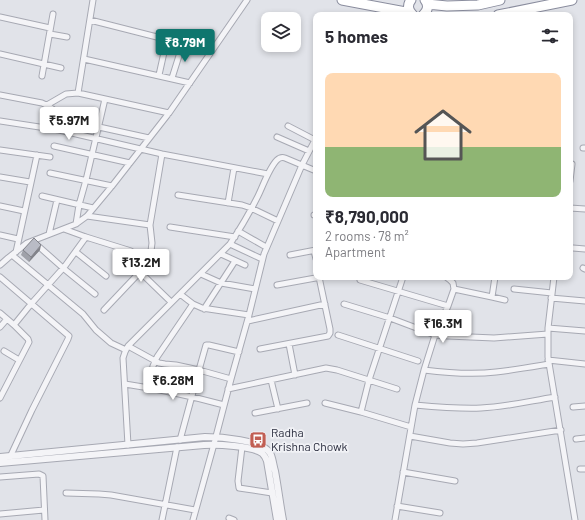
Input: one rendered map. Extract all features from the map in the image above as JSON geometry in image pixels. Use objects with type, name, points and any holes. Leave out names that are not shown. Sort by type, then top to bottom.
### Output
[{"type":"highway","points":[[342,0],[398,12]]},
{"type":"highway","points":[[408,12],[409,0]]},
{"type":"highway","points":[[426,9],[447,6],[478,5],[500,0]]},
{"type":"highway","points":[[513,12],[572,0]]},
{"type":"street","points":[[78,93],[93,0]]},
{"type":"street","points":[[0,265],[32,241],[76,224],[87,216],[169,113],[247,0]]},
{"type":"street","points":[[42,76],[53,14]]},
{"type":"street","points":[[0,17],[50,31],[67,38]]},
{"type":"street","points":[[90,20],[212,51]]},
{"type":"street","points":[[160,75],[167,39]]},
{"type":"street","points":[[172,78],[183,43]]},
{"type":"street","points":[[0,54],[61,68]]},
{"type":"street","points":[[84,59],[190,83]]},
{"type":"street","points":[[47,105],[66,94],[78,93],[169,113]]},
{"type":"street","points":[[0,95],[47,105],[58,115],[59,130]]},
{"type":"street","points":[[76,224],[79,205],[105,99]]},
{"type":"street","points":[[0,121],[59,130],[162,154],[268,174]]},
{"type":"street","points":[[288,126],[313,138]]},
{"type":"street","points":[[99,127],[150,138]]},
{"type":"street","points":[[277,137],[309,151]]},
{"type":"street","points":[[193,520],[248,321],[266,246],[302,165],[313,144]]},
{"type":"street","points":[[54,146],[130,163]]},
{"type":"street","points":[[0,150],[50,156]]},
{"type":"street","points":[[104,310],[140,272],[151,251],[152,243],[150,225],[162,154]]},
{"type":"street","points":[[12,255],[18,239],[37,155]]},
{"type":"street","points":[[128,445],[123,358],[127,348],[230,244],[251,208],[268,174],[278,159],[285,158],[313,170]]},
{"type":"street","points":[[228,203],[234,168]]},
{"type":"street","points":[[50,173],[112,186]]},
{"type":"street","points":[[0,177],[30,182]]},
{"type":"street","points":[[178,195],[242,205],[278,221]]},
{"type":"street","points":[[42,196],[93,208]]},
{"type":"street","points":[[49,234],[57,200]]},
{"type":"street","points":[[0,206],[24,210]]},
{"type":"street","points":[[573,208],[585,209]]},
{"type":"street","points":[[87,216],[150,225]]},
{"type":"street","points":[[170,227],[235,237]]},
{"type":"street","points":[[64,229],[130,251]]},
{"type":"street","points":[[238,231],[266,246]]},
{"type":"street","points":[[0,235],[18,239]]},
{"type":"street","points":[[14,325],[63,268],[86,237]]},
{"type":"street","points":[[32,241],[95,294]]},
{"type":"street","points":[[230,244],[262,259]]},
{"type":"street","points":[[573,248],[585,249]]},
{"type":"street","points":[[290,255],[313,251]]},
{"type":"street","points":[[76,252],[106,276]]},
{"type":"street","points":[[221,254],[245,265]]},
{"type":"street","points":[[1,257],[12,255]]},
{"type":"street","points":[[12,255],[83,314],[96,330],[111,343],[127,348],[155,361],[199,370],[231,379]]},
{"type":"street","points":[[204,309],[235,261]]},
{"type":"street","points":[[140,272],[171,302]]},
{"type":"street","points":[[201,274],[221,283],[255,289]]},
{"type":"street","points":[[0,277],[68,336],[68,339],[32,410],[8,462]]},
{"type":"street","points":[[277,285],[313,278]]},
{"type":"street","points":[[260,350],[328,336],[330,329],[321,280]]},
{"type":"street","points":[[360,280],[448,306]]},
{"type":"street","points":[[361,412],[402,280]]},
{"type":"street","points":[[395,520],[415,405],[435,335],[454,288],[453,283],[450,280]]},
{"type":"street","points":[[492,297],[495,280]]},
{"type":"street","points":[[554,280],[548,328],[548,362],[561,430],[575,520]]},
{"type":"street","points":[[454,288],[505,300]]},
{"type":"street","points":[[514,289],[585,301]]},
{"type":"street","points":[[180,294],[193,304],[204,309],[249,315]]},
{"type":"street","points":[[149,387],[155,361],[193,304]]},
{"type":"street","points":[[248,321],[325,304]]},
{"type":"street","points":[[344,304],[390,318],[435,335],[494,338],[548,334]]},
{"type":"street","points":[[0,313],[14,325],[28,339],[29,342],[1,392],[0,398]]},
{"type":"street","points":[[0,327],[7,319]]},
{"type":"street","points":[[548,328],[585,331]]},
{"type":"street","points":[[338,335],[418,361]]},
{"type":"street","points":[[180,440],[206,345],[209,344],[239,352]]},
{"type":"street","points":[[289,344],[295,375]]},
{"type":"street","points":[[4,351],[19,360]]},
{"type":"street","points":[[424,370],[480,374],[548,362],[585,364]]},
{"type":"street","points":[[228,389],[322,369],[330,369],[370,380],[397,390]]},
{"type":"street","points":[[271,380],[278,409]]},
{"type":"street","points":[[125,384],[149,387],[192,396],[224,405]]},
{"type":"street","points":[[415,405],[463,409],[495,407],[555,397]]},
{"type":"street","points":[[255,413],[307,403]]},
{"type":"street","points":[[325,403],[411,427]]},
{"type":"street","points":[[573,407],[585,406]]},
{"type":"street","points":[[410,436],[463,444],[561,430]]},
{"type":"street","points":[[0,456],[205,437],[216,437],[257,444],[267,449],[270,453],[276,477],[283,520]]},
{"type":"street","points":[[576,439],[585,438]]},
{"type":"street","points":[[0,463],[214,444],[242,447],[255,450],[265,456],[277,520]]},
{"type":"street","points":[[162,520],[177,447]]},
{"type":"street","points":[[242,447],[238,481],[239,488],[272,493]]},
{"type":"street","points":[[403,472],[455,480]]},
{"type":"street","points":[[0,477],[39,474],[43,476],[45,520]]},
{"type":"street","points":[[66,494],[99,494],[195,510]]},
{"type":"street","points":[[397,506],[440,513]]},
{"type":"street","points":[[0,514],[44,510]]},
{"type":"building","points":[[34,238],[41,245],[31,257],[23,250]]},
{"type":"place","name":"Radha Krishna Chowk","points":[[258,440]]}]
